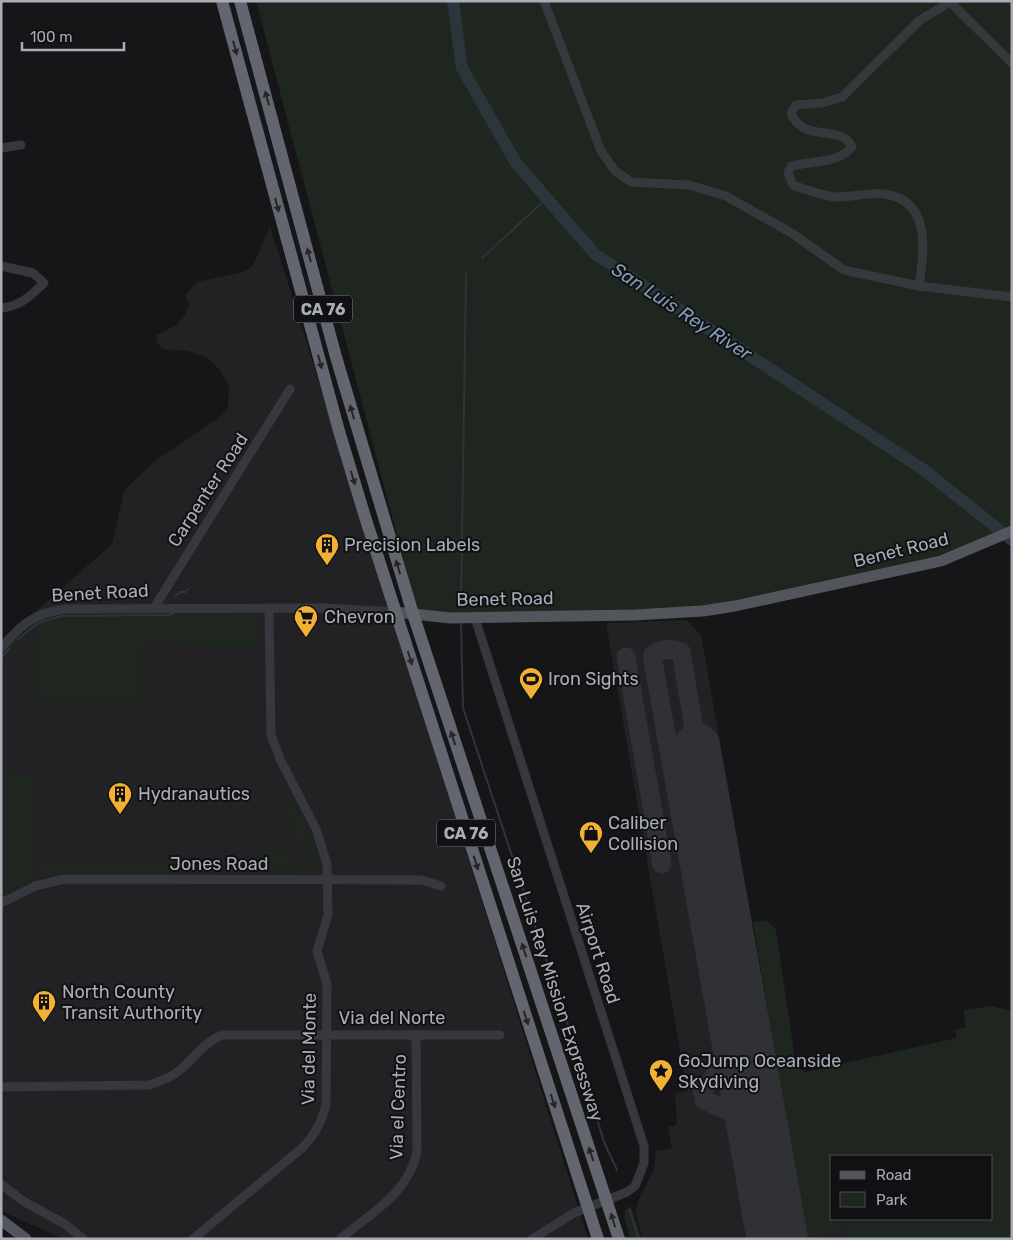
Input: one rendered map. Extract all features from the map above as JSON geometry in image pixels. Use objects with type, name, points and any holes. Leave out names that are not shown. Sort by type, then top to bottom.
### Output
[{"type":"highway","name":"San Luis Rey Mission Expressway","points":[[222,1],[339,432],[395,612],[598,1239]]},
{"type":"highway","name":"San Luis Rey Mission Expressway","points":[[240,1],[339,366],[413,614],[619,1239]]},
{"type":"main road","name":"Benet Road","points":[[395,612],[474,618],[634,615],[703,611],[735,606],[941,562],[1012,532]]},
{"type":"main road","points":[[1,1220],[19,1237]]},
{"type":"main road","points":[[1,1231],[19,1237]]},
{"type":"street","points":[[544,1],[601,151],[614,171],[630,182],[689,185],[726,196],[793,234],[844,270],[919,286],[1012,297]]},
{"type":"street","points":[[919,286],[924,240],[922,225],[913,211],[900,199],[884,194],[838,197],[824,195],[793,185],[788,173],[791,166],[837,159],[845,155],[852,147],[849,140],[842,136],[804,128],[795,122],[792,113],[796,105],[822,103],[842,97],[920,20],[951,2],[1012,63]]},
{"type":"street","points":[[1,148],[21,145]]},
{"type":"street","points":[[1,266],[33,273],[44,283],[24,302],[15,307],[1,308]]},
{"type":"street","name":"Carpenter Road","points":[[154,608],[290,389]]},
{"type":"street","name":"Benet Road","points":[[1,648],[20,626],[35,616],[64,609],[269,608],[395,612]]},
{"type":"street","name":"Via del Monte","points":[[193,1239],[312,1138],[321,1122],[326,1105],[327,984],[317,951],[328,915],[327,864],[318,835],[280,759],[271,735],[269,608]]},
{"type":"street","name":"Airport Road","points":[[474,618],[644,1146],[644,1162],[635,1186],[627,1192],[560,1220],[532,1239]]},
{"type":"street","name":"Jones Road","points":[[1,903],[36,886],[65,880],[422,880],[441,886]]},
{"type":"street","name":"Via del Norte","points":[[1,1087],[149,1085],[168,1078],[180,1070],[212,1039],[222,1036],[327,1034],[500,1035]]},
{"type":"street","name":"Via el Centro","points":[[340,1239],[400,1190],[414,1167],[416,1152],[416,1035]]},
{"type":"street","points":[[1,1184],[23,1201],[59,1220],[84,1239]]},
{"type":"shaded area","points":[[270,226],[588,1239],[64,1239],[1,1211],[1,642],[112,544],[124,491],[155,461],[217,419],[228,408],[229,386],[220,370],[208,358],[188,351],[163,349],[157,343],[156,335],[175,326],[185,315],[189,305],[185,295],[197,282],[243,272],[253,266]]},
{"type":"shaded area","points":[[687,620],[701,635],[775,1052],[792,1081],[1012,1048],[1010,1239],[643,1239],[635,1212],[640,1196],[654,1170],[656,1151],[672,1148],[668,1127],[675,1126],[677,1123],[675,1093],[687,1091],[606,623]]},
{"type":"green space","points":[[256,1],[1012,1],[1012,531],[972,550],[703,611],[418,615]]},
{"type":"green space","points":[[259,616],[258,647],[142,645],[142,703],[36,702],[36,631],[47,622],[73,618]]},
{"type":"green space","points":[[1,777],[32,777],[32,876],[30,881],[1,897]]},
{"type":"green space","points":[[291,802],[300,813],[315,848],[319,862],[314,870],[63,873],[45,877],[41,873],[41,859],[263,861],[263,849],[288,850],[289,862],[303,867],[310,848],[291,835],[288,811]]},
{"type":"green space","points":[[767,920],[776,930],[796,1066],[806,1072],[956,1038],[955,1030],[966,1027],[963,1010],[991,1006],[1012,1011],[1012,1222],[1010,1239],[848,1239],[846,1230],[806,1237],[753,922]]},
{"type":"green space","points":[[626,1209],[632,1209],[642,1239],[630,1239],[624,1216]]},
{"type":"waterway","name":"San Luis Rey River","points":[[453,1],[462,68],[516,163],[595,254],[924,470],[1012,540]]},
{"type":"waterway","points":[[482,258],[546,199]]},
{"type":"waterway","points":[[461,603],[466,274]]},
{"type":"waterway","points":[[175,596],[180,592],[186,592],[188,589]]},
{"type":"waterway","points":[[17,640],[38,623],[61,616],[169,615],[174,613]]},
{"type":"waterway","points":[[461,623],[463,708],[571,1034],[604,1142],[617,1170]]},
{"type":"waterway","points":[[1,658],[10,648]]},
{"type":"waterway","points":[[629,1208],[639,1239]]},
{"type":"taxiway","points":[[697,746],[681,652],[659,651],[653,655],[653,661],[756,1239]]},
{"type":"taxiway","points":[[626,657],[662,864]]},
{"type":"taxiway","points":[[672,767],[677,772],[693,774],[703,784]]},
{"type":"taxiway","points":[[691,873],[697,880],[709,880],[717,874],[718,866]]},
{"type":"taxiway","points":[[718,1028],[726,1035],[738,1033],[744,1025],[745,1016]]},
{"type":"taxiway","points":[[702,1091],[722,1067],[724,1060]]},
{"type":"taxiway","points":[[730,1096],[751,1109],[764,1124]]},
{"type":"taxiway","points":[[704,1100],[729,1111],[734,1116]]},
{"type":"runway","points":[[697,746],[785,1239]]},
{"type":"place","name":"Precision Labels","points":[[327,566]]},
{"type":"place","name":"Chevron","points":[[306,638]]},
{"type":"place","name":"Iron Sights","points":[[531,700]]},
{"type":"place","name":"Hydranautics","points":[[120,815]]},
{"type":"place","name":"Caliber Collision","points":[[591,854]]},
{"type":"place","name":"North County Transit Authority","points":[[44,1023]]},
{"type":"place","name":"GoJump Oceanside Skydiving","points":[[661,1092]]}]
